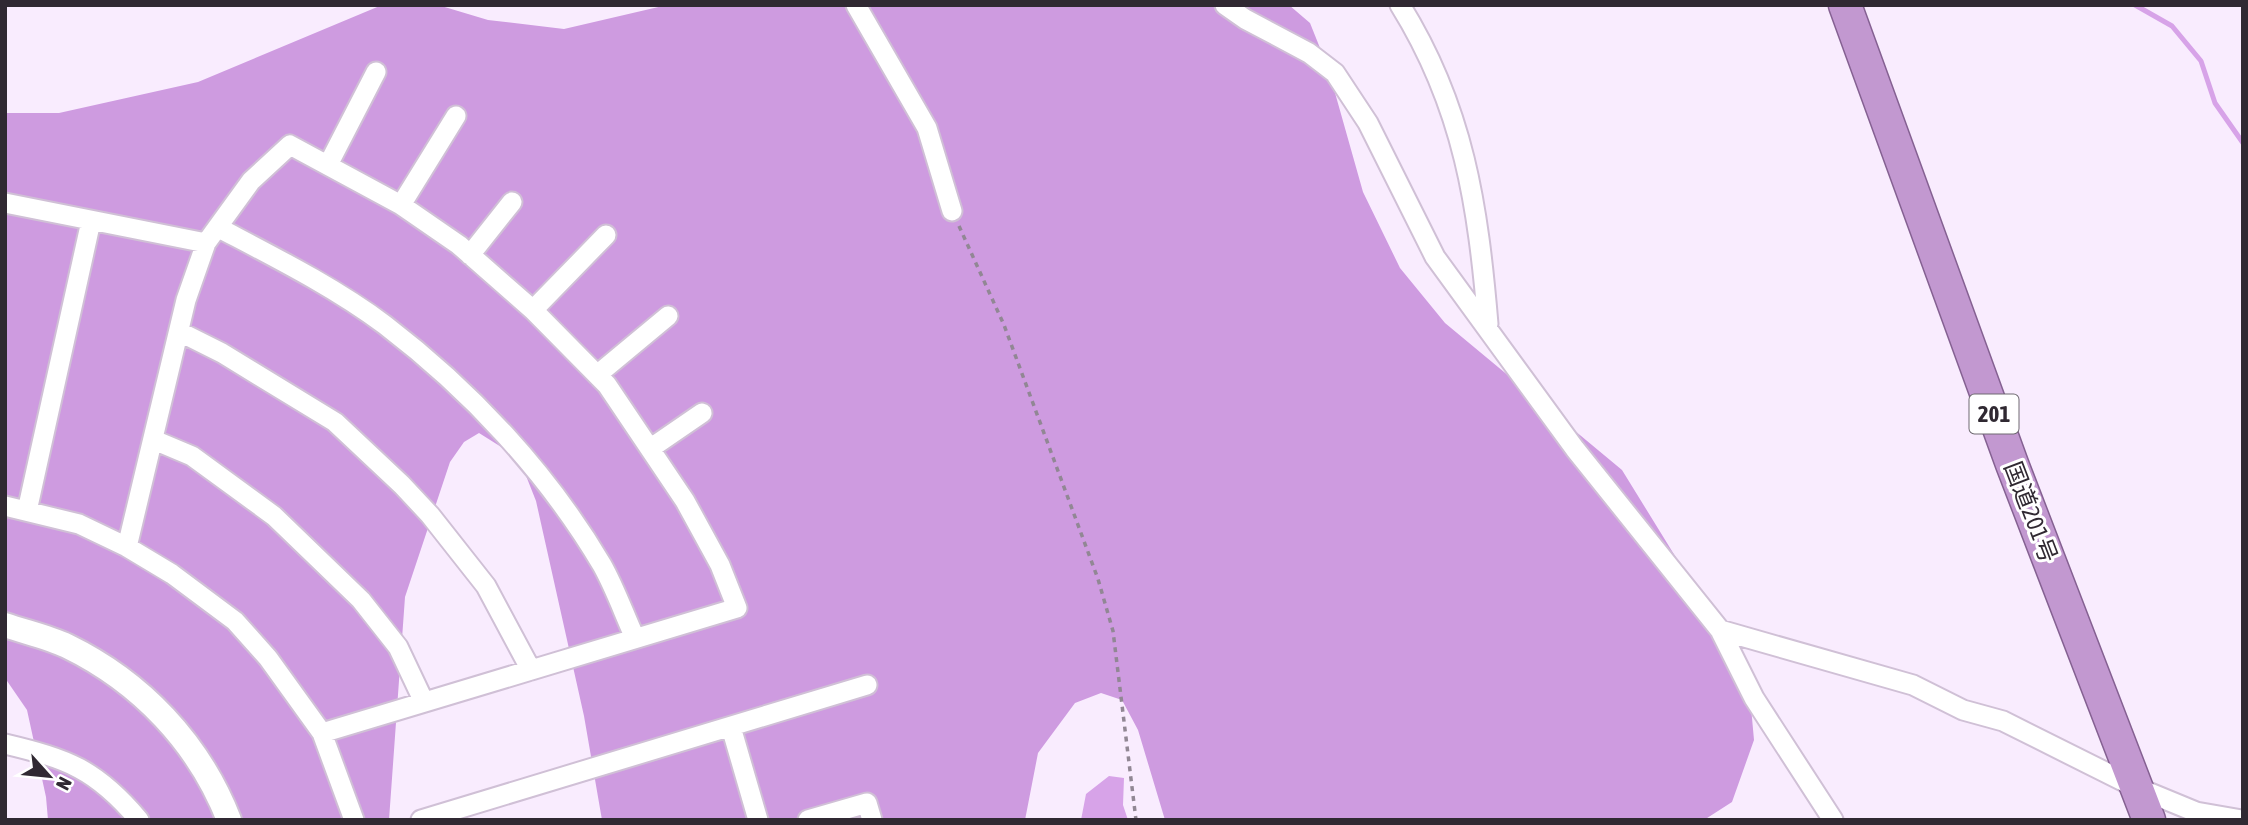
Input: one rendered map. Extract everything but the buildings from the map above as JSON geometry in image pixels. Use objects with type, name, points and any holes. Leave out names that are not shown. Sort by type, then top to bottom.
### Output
[{"type":"highway","name":"国道201号","points":[[1845,5],[2133,786],[2149,820]]},
{"type":"street","points":[[856,5],[927,128],[952,211]]},
{"type":"street","points":[[1225,5],[1309,53],[1335,73],[1368,123],[1435,257],[1488,325],[1575,449],[1720,630],[1754,698],[1833,820]]},
{"type":"street","points":[[1400,5],[1435,64],[1461,142],[1480,231],[1488,325]]},
{"type":"street","points":[[328,165],[376,72]]},
{"type":"street","points":[[401,205],[456,116]]},
{"type":"street","points":[[127,547],[187,300],[206,243],[251,181],[290,145],[401,205],[470,255],[533,310],[597,375],[651,447],[720,565],[737,608],[322,733]]},
{"type":"street","points":[[470,255],[512,202]]},
{"type":"street","points":[[5,203],[206,243]]},
{"type":"street","points":[[27,511],[91,221]]},
{"type":"street","points":[[219,228],[317,280],[383,324],[475,401],[554,494],[603,566],[635,638]]},
{"type":"street","points":[[533,310],[606,235]]},
{"type":"street","points":[[597,375],[668,316]]},
{"type":"street","points":[[180,332],[293,394],[335,422],[402,485],[430,515],[486,586],[530,670]]},
{"type":"street","points":[[651,447],[702,412]]},
{"type":"street","points":[[154,440],[192,456],[274,516],[361,600],[398,647],[424,702]]},
{"type":"street","points":[[5,506],[79,524],[127,547],[172,574],[235,621],[268,658],[322,733],[354,820]]},
{"type":"street","points":[[5,625],[66,645],[130,683],[180,735],[214,783],[229,820]]},
{"type":"street","points":[[1720,630],[1913,685],[1963,710],[2003,721],[2133,786],[2196,812],[2242,820]]},
{"type":"street","points":[[421,820],[867,685]]},
{"type":"street","points":[[732,727],[758,820]]},
{"type":"street","points":[[5,744],[59,757],[91,773],[120,797],[139,820]]},
{"type":"street","points":[[808,820],[867,803],[872,820]]},
{"type":"path","points":[[952,211],[1004,325],[1098,579],[1112,631],[1136,820]]},
{"type":"shaded area","points":[[382,5],[438,5],[488,20],[564,29],[667,5],[1289,5],[1310,23],[1328,68],[1363,192],[1400,268],[1445,323],[1622,470],[1725,637],[1751,707],[1754,740],[1732,802],[1704,820],[1165,820],[1138,730],[1122,700],[1101,693],[1075,703],[1038,753],[1025,820],[602,820],[584,716],[536,501],[519,458],[479,433],[464,442],[450,462],[405,597],[389,820],[48,820],[46,797],[27,710],[5,678],[5,113],[59,113],[198,82]]},
{"type":"shaded area","points":[[1109,776],[1124,778],[1123,805],[1128,820],[1081,820],[1086,794]]},
{"type":"waterway","points":[[2135,5],[2172,26],[2201,61],[2215,103],[2243,143]]}]
